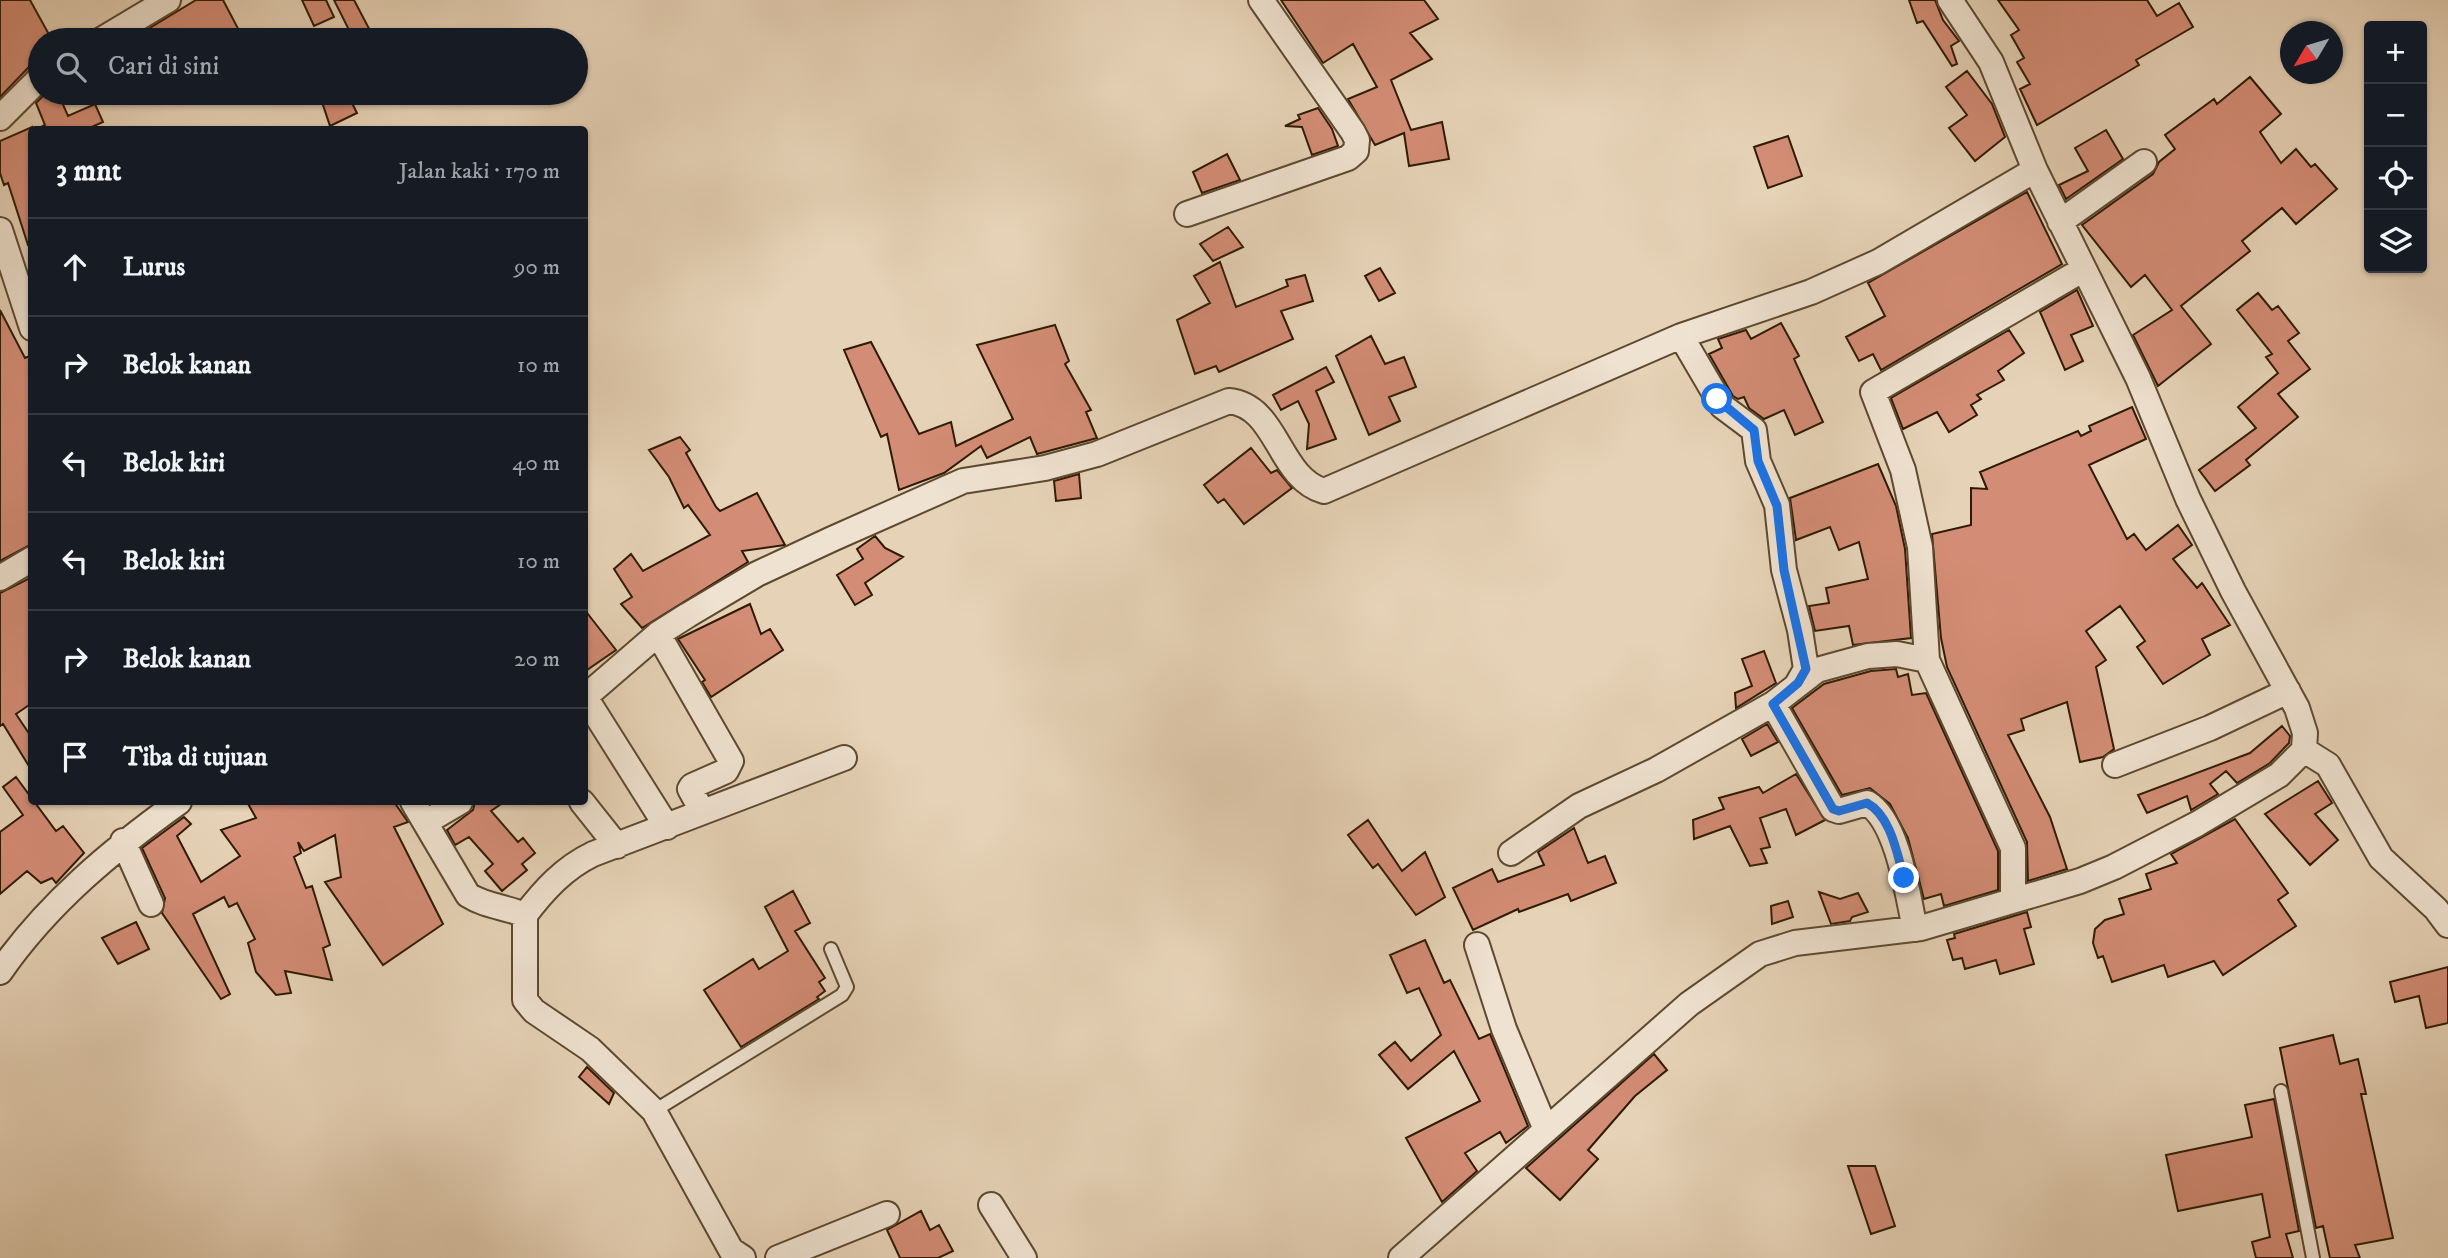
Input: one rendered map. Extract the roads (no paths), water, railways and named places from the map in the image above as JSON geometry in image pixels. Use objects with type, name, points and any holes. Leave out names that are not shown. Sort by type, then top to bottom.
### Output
[{"type":"street","points":[[121,28],[168,0]]},
{"type":"street","points":[[1187,214],[1348,158],[1356,151],[1357,140],[1353,132],[1261,0]]},
{"type":"street","points":[[1401,1258],[1689,1004],[1760,954],[1795,943],[1915,929],[2080,881],[2165,842],[2278,775],[2304,750],[2305,733],[2288,691],[2188,499],[2138,378],[2035,170],[1991,62],[1950,0]]},
{"type":"street","points":[[0,118],[28,90]]},
{"type":"street","points":[[2060,222],[2144,162]]},
{"type":"street","points":[[588,694],[658,634],[757,575],[963,481],[1045,468],[1097,454],[1229,401],[1243,403],[1254,410],[1295,472],[1309,487],[1324,491],[1681,336],[1811,292],[1878,262],[2035,170]]},
{"type":"street","points":[[2,246],[28,317]]},
{"type":"street","points":[[2013,900],[2013,848],[1927,660],[1920,547],[1903,470],[1873,391],[1897,381],[2084,270]]},
{"type":"street","points":[[1681,336],[1722,407],[1754,430],[1758,461],[1777,506],[1784,570],[1800,630],[1806,669],[1798,683]]},
{"type":"street","points":[[0,578],[28,561]]},
{"type":"street","points":[[658,634],[731,761],[726,771],[690,789],[702,810]]},
{"type":"street","points":[[1511,853],[1570,811],[1716,738],[1773,704],[1817,670],[1868,656],[1897,654],[1927,660]]},
{"type":"street","points":[[2115,765],[2210,728],[2288,691]]},
{"type":"street","points":[[588,703],[667,827]]},
{"type":"street","points":[[1773,704],[1833,809],[1839,811],[1867,803],[1880,816],[1892,838],[1915,929]]},
{"type":"street","points":[[2304,750],[2329,765],[2381,858],[2436,909],[2448,925]]},
{"type":"street","points":[[743,1258],[731,1250],[654,1111],[590,1049],[534,1011],[525,1000],[524,915],[545,890],[575,863],[667,827],[702,810],[844,758]]},
{"type":"street","points":[[0,972],[27,933],[123,841],[175,805]]},
{"type":"street","points":[[448,805],[420,812],[468,895],[480,902],[508,908],[524,915]]},
{"type":"street","points":[[584,805],[617,846]]},
{"type":"street","points":[[123,841],[151,904]]},
{"type":"street","points":[[1477,945],[1504,1029],[1546,1130]]},
{"type":"street","points":[[991,1205],[1024,1258]]},
{"type":"street","points":[[778,1258],[887,1214]]},
{"type":"lane","points":[[654,1111],[842,995],[847,987],[831,949]]},
{"type":"lane","points":[[2281,1091],[2314,1258]]}]
